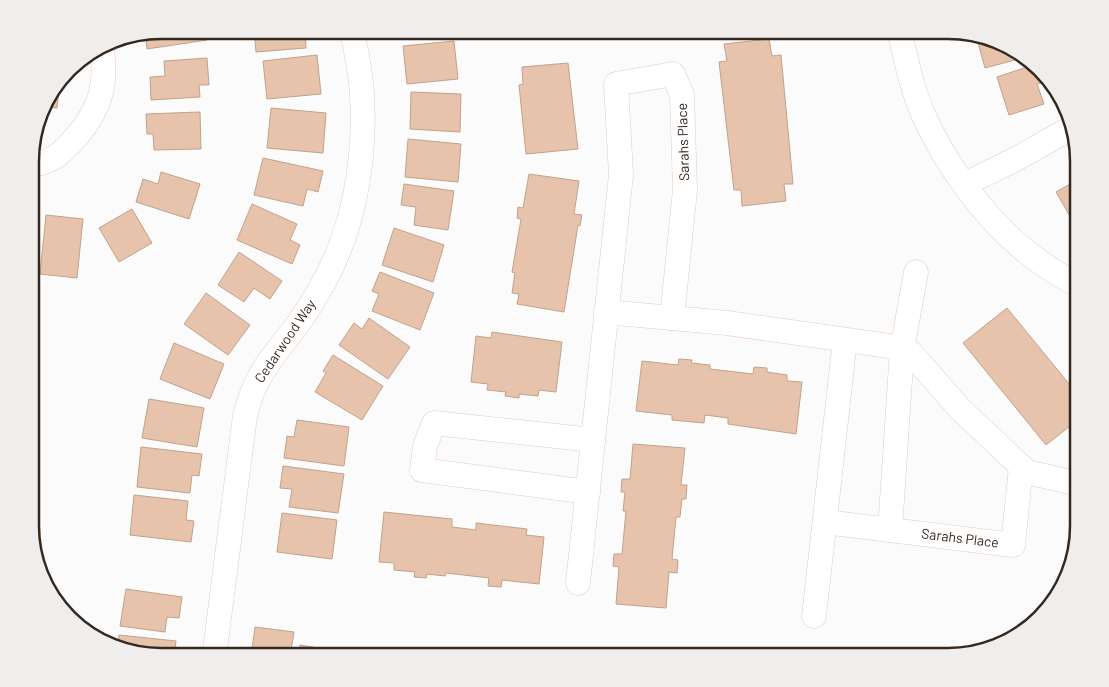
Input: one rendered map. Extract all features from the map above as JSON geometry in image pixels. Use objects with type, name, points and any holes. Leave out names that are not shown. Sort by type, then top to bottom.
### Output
[{"type":"street","name":"Cedarwood Way","points":[[215,648],[245,416],[255,384],[271,358],[299,322],[321,288],[338,251],[353,204],[360,173],[363,133],[362,92],[353,39]]},
{"type":"street","points":[[901,39],[911,79],[923,114],[941,149],[964,184],[996,222],[1027,252],[1055,273],[1070,281]]},
{"type":"street","points":[[39,164],[46,163],[55,157],[70,144],[89,121],[98,105],[103,86],[102,54]]},
{"type":"street","name":"Sarahs Place","points":[[578,583],[621,175],[616,84],[673,74],[682,96],[685,190],[672,318]]},
{"type":"street","points":[[964,184],[1016,159],[1066,131]]},
{"type":"street","points":[[890,530],[902,350],[916,272]]},
{"type":"street","points":[[606,312],[728,323],[889,346],[911,353],[960,409],[1027,472],[1070,482]]},
{"type":"street","points":[[814,616],[844,340]]},
{"type":"street","points":[[588,492],[422,470],[425,446],[434,424],[593,440]]},
{"type":"street","name":"Sarahs Place","points":[[825,522],[1013,545],[1021,467]]},
{"type":"building","points":[[255,39],[306,39],[306,48],[256,52]]},
{"type":"building","points":[[769,39],[772,56],[781,55],[793,184],[784,184],[786,201],[742,206],[741,190],[734,190],[719,62],[727,61],[724,44]]},
{"type":"building","points":[[146,40],[207,40],[147,49]]},
{"type":"building","points":[[454,41],[458,79],[407,84],[403,46]]},
{"type":"building","points":[[978,43],[995,48],[1016,60],[985,68]]},
{"type":"building","points":[[317,55],[321,94],[267,99],[263,61]]},
{"type":"building","points":[[207,58],[209,85],[199,85],[200,97],[151,100],[150,77],[165,76],[164,61]]},
{"type":"building","points":[[568,63],[578,149],[526,154],[519,85],[523,84],[522,67]]},
{"type":"building","points":[[1027,67],[1042,83],[1037,84],[1044,104],[1009,115],[997,77]]},
{"type":"building","points":[[411,92],[461,94],[460,132],[410,129]]},
{"type":"building","points":[[59,94],[57,108],[51,108]]},
{"type":"building","points":[[271,108],[326,113],[323,153],[267,148]]},
{"type":"building","points":[[200,112],[201,149],[154,150],[153,134],[147,134],[146,114]]},
{"type":"building","points":[[408,139],[461,144],[458,182],[405,177]]},
{"type":"building","points":[[263,158],[323,171],[318,192],[307,189],[303,206],[254,195]]},
{"type":"building","points":[[161,172],[200,184],[189,219],[136,202],[143,179],[158,184]]},
{"type":"building","points":[[529,174],[579,181],[574,214],[582,215],[580,226],[578,225],[564,312],[517,304],[519,294],[512,293],[515,273],[512,272],[521,219],[517,218],[518,207],[523,208]]},
{"type":"building","points":[[404,184],[454,191],[448,230],[414,225],[416,207],[401,205]]},
{"type":"building","points":[[1070,184],[1070,216],[1056,192]]},
{"type":"building","points":[[252,204],[297,224],[290,240],[300,245],[292,264],[237,240]]},
{"type":"building","points":[[132,209],[152,243],[119,262],[99,228]]},
{"type":"building","points":[[46,215],[83,219],[77,278],[40,274]]},
{"type":"building","points":[[394,228],[444,245],[433,282],[382,265]]},
{"type":"building","points":[[239,252],[282,281],[270,299],[254,288],[244,302],[218,285]]},
{"type":"building","points":[[380,272],[434,293],[420,330],[372,311],[379,294],[372,291]]},
{"type":"building","points":[[206,293],[250,325],[228,355],[184,324]]},
{"type":"building","points":[[1007,308],[1070,385],[1070,426],[1046,445],[963,343]]},
{"type":"building","points":[[369,318],[410,347],[388,379],[339,345],[354,323],[362,329]]},
{"type":"building","points":[[492,332],[562,342],[556,392],[539,390],[538,396],[519,394],[519,398],[505,396],[506,392],[487,390],[488,384],[471,382],[476,336],[491,338]]},
{"type":"building","points":[[174,343],[224,364],[210,399],[160,379]]},
{"type":"building","points":[[333,355],[383,386],[362,420],[315,392],[326,373],[323,371]]},
{"type":"building","points":[[679,359],[692,360],[691,363],[710,365],[710,369],[753,374],[754,367],[767,368],[767,372],[787,375],[787,381],[802,382],[796,434],[728,424],[728,418],[705,415],[704,423],[672,420],[672,415],[636,411],[642,361],[678,365]]},
{"type":"building","points":[[149,399],[204,408],[197,447],[142,438]]},
{"type":"building","points":[[297,420],[349,427],[344,466],[284,458],[287,436],[294,437]]},
{"type":"building","points":[[633,444],[685,448],[681,485],[687,485],[686,499],[682,499],[680,517],[676,517],[672,559],[678,560],[677,573],[669,572],[666,608],[616,604],[619,567],[613,566],[614,554],[622,554],[626,511],[623,511],[625,492],[621,492],[622,479],[630,479]]},
{"type":"building","points":[[141,447],[202,454],[199,476],[192,475],[190,493],[137,487]]},
{"type":"building","points":[[283,466],[344,474],[338,513],[289,507],[292,489],[280,488]]},
{"type":"building","points":[[134,495],[188,501],[186,520],[194,521],[191,542],[130,535]]},
{"type":"building","points":[[384,512],[452,519],[452,527],[476,530],[476,523],[527,529],[526,535],[544,537],[539,584],[502,580],[501,587],[488,586],[489,578],[446,573],[445,576],[427,574],[426,578],[414,577],[415,572],[394,570],[394,563],[379,562]]},
{"type":"building","points":[[282,513],[337,520],[332,559],[277,552]]},
{"type":"building","points":[[126,589],[182,597],[179,618],[167,617],[165,632],[120,626]]},
{"type":"building","points":[[255,627],[294,632],[291,648],[252,648]]},
{"type":"building","points":[[119,635],[176,641],[175,648],[161,648],[145,647],[118,640]]},
{"type":"building","points":[[300,645],[318,648],[300,648]]}]
